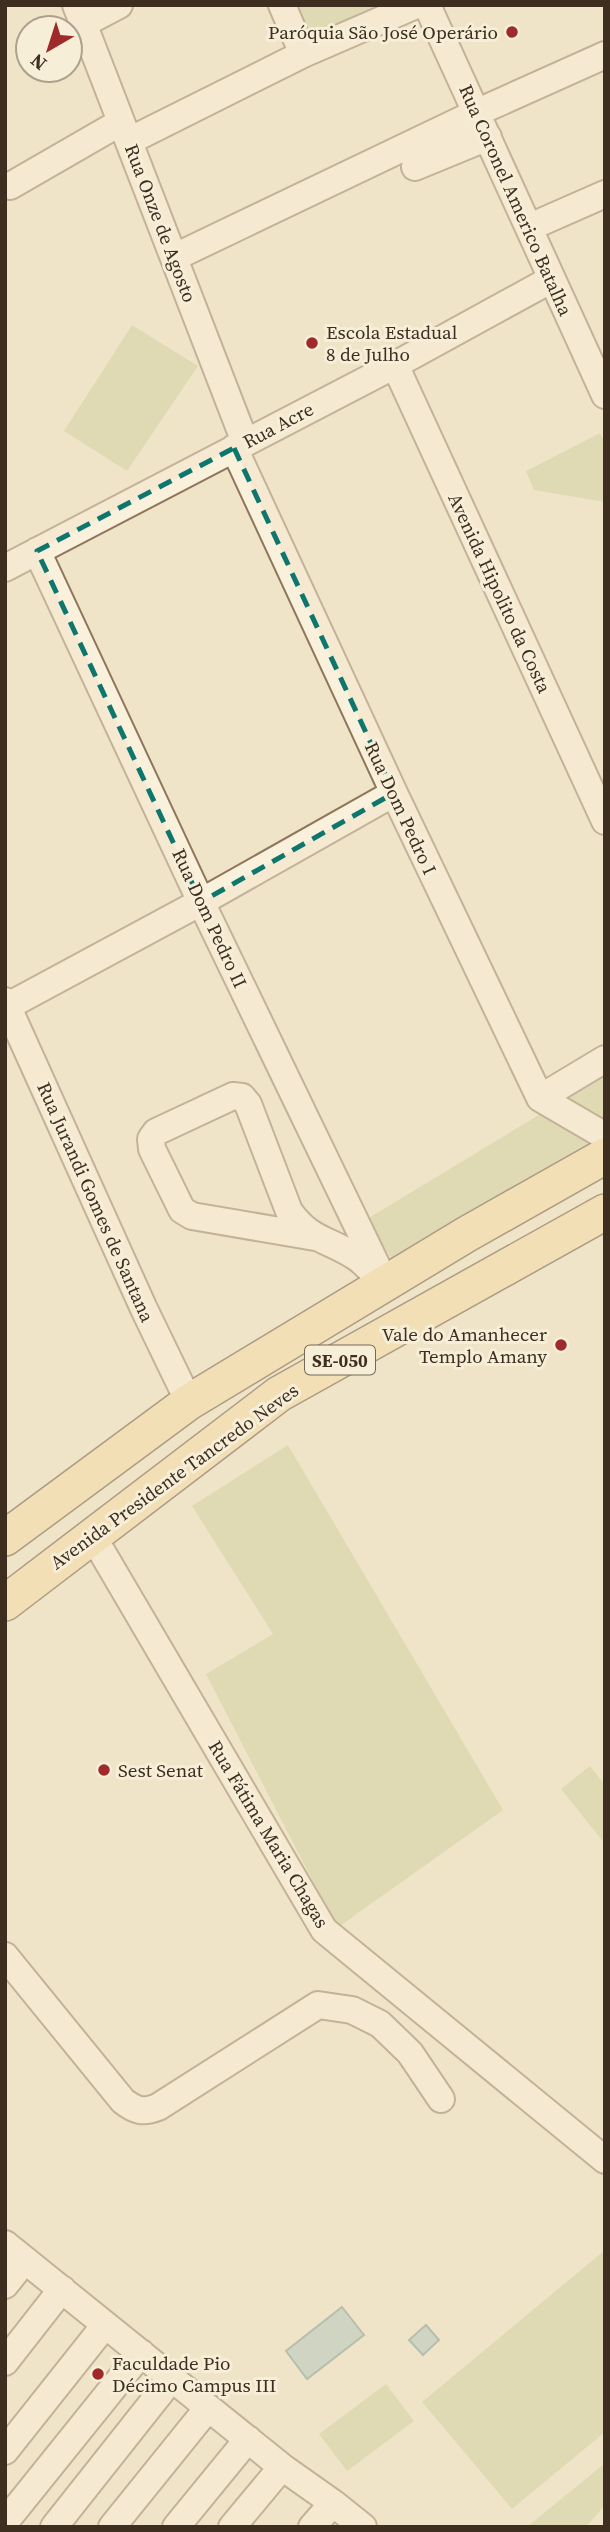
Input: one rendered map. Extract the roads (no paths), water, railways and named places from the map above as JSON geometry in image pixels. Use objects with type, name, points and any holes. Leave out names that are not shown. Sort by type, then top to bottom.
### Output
[{"type":"main road","name":"SE-050","points":[[5,1538],[189,1402],[467,1234],[605,1156]]},
{"type":"main road","name":"Avenida Presidente Tancredo Neves","points":[[5,1603],[279,1394],[605,1212]]},
{"type":"street","points":[[79,14],[119,5]]},
{"type":"street","points":[[282,5],[303,54]]},
{"type":"street","points":[[10,186],[125,132],[416,5]]},
{"type":"street","name":"Rua Coronel Americo Batalha","points":[[428,5],[530,227],[550,280],[605,395]]},
{"type":"street","name":"Rua Onze de Agosto","points":[[84,27],[175,257],[240,445]]},
{"type":"street","points":[[175,257],[478,112],[605,55]]},
{"type":"street","points":[[415,167],[488,137]]},
{"type":"street","points":[[530,227],[605,194]]},
{"type":"street","name":"Rua Acre","points":[[5,568],[395,365],[550,280]]},
{"type":"street","name":"Avenida Hipolito da Costa","points":[[395,365],[605,821]]},
{"type":"street","name":"Rua Dom Pedro I","points":[[240,445],[394,793],[540,1098]]},
{"type":"street","name":"Rua Dom Pedro II","points":[[37,551],[201,902],[386,1284]]},
{"type":"street","points":[[6,1004],[201,902],[394,793]]},
{"type":"street","name":"Rua Jurandi Gomes de Santana","points":[[6,1004],[189,1402]]},
{"type":"street","points":[[605,1059],[540,1098],[605,1136]]},
{"type":"street","points":[[315,1237],[192,1216],[182,1210],[152,1149],[153,1135],[233,1096],[242,1097],[248,1104],[289,1211],[300,1226],[315,1237],[358,1258],[386,1284]]},
{"type":"street","name":"Rua Fátima Maria Chagas","points":[[92,1535],[324,1930],[605,2160]]},
{"type":"street","points":[[5,1955],[123,2102],[134,2109],[146,2112],[158,2107],[318,2005],[352,2010],[380,2024],[410,2053],[441,2099]]},
{"type":"street","points":[[5,2285],[15,2252],[208,2408],[363,2527]]},
{"type":"street","points":[[5,2362],[62,2289]]},
{"type":"street","points":[[5,2451],[105,2325]]},
{"type":"street","points":[[5,2522],[141,2353]]},
{"type":"street","points":[[54,2527],[172,2378]]},
{"type":"street","points":[[112,2527],[208,2408]]},
{"type":"street","points":[[176,2527],[248,2439]]},
{"type":"street","points":[[232,2527],[282,2466]]},
{"type":"street","points":[[312,2527],[333,2503]]},
{"type":"water","points":[[342,2307],[364,2335],[307,2379],[286,2351]]},
{"type":"water","points":[[426,2325],[439,2340],[423,2355],[409,2340]]},
{"type":"place","name":"Paróquia São José Operário","points":[[512,32]]},
{"type":"place","name":"Escola Estadual 8 de Julho","points":[[312,343]]},
{"type":"place","name":"Vale do Amanhecer Templo Amany","points":[[561,1345]]},
{"type":"place","name":"Sest Senat","points":[[104,1770]]},
{"type":"place","name":"Faculdade Pio Décimo Campus III","points":[[98,2374]]}]
